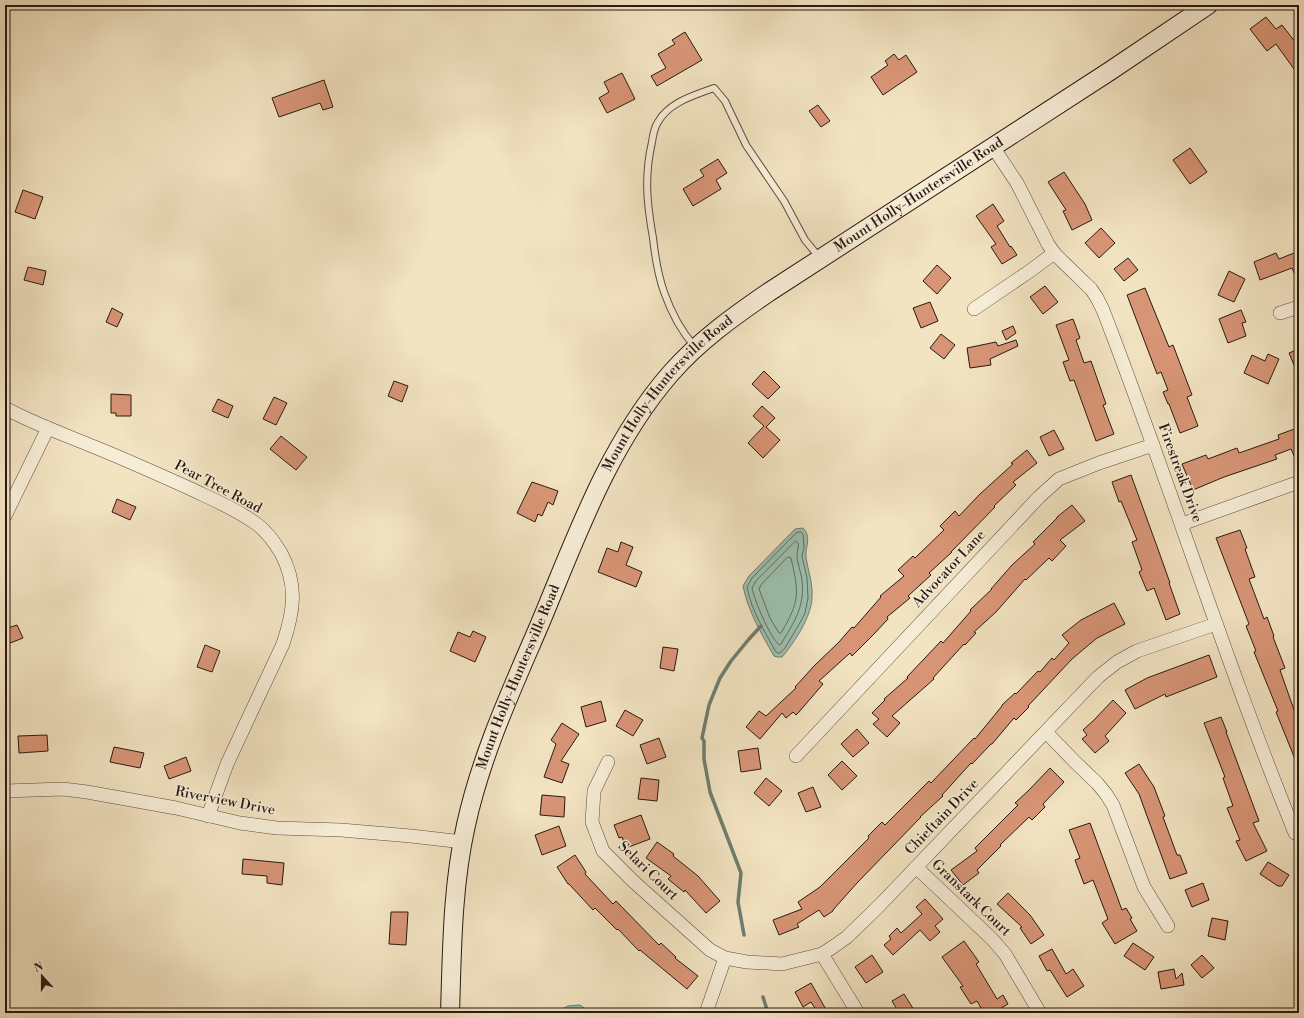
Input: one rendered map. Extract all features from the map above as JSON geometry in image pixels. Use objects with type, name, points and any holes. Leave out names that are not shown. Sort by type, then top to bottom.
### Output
[{"type":"main road","name":"Mount Holly-Huntersville Road","points":[[450,1013],[454,910],[463,842],[480,772],[492,739],[594,495],[611,461],[642,410],[671,373],[696,348],[739,313],[1163,36],[1208,5]]},
{"type":"street","name":"Firestreak Drive","points":[[993,147],[1017,183],[1042,234],[1054,253],[1091,289],[1097,298],[1124,365],[1182,524],[1216,624],[1276,787],[1295,833]]},
{"type":"street","points":[[974,309],[1054,253]]},
{"type":"street","points":[[1280,313],[1299,307]]},
{"type":"street","name":"Pear Tree Road","points":[[5,408],[48,428],[165,477],[245,516],[259,526],[272,540],[281,553],[289,572],[293,588],[293,605],[289,627],[283,644],[227,764],[208,816]]},
{"type":"street","points":[[5,516],[48,428]]},
{"type":"street","name":"Advocator Lane","points":[[796,756],[1039,497],[1059,479],[1099,463],[1153,445]]},
{"type":"street","points":[[1182,524],[1299,482]]},
{"type":"street","name":"Chieftain Drive","points":[[725,958],[747,962],[782,964],[822,954],[847,937],[878,907],[1098,677],[1117,662],[1137,651],[1216,624]]},
{"type":"street","points":[[1046,732],[1097,783],[1113,805],[1144,887],[1168,926]]},
{"type":"street","name":"Selari Court","points":[[608,762],[594,791],[592,822],[603,851],[634,882],[702,944],[725,958]]},
{"type":"street","name":"Riverview Drive","points":[[5,791],[63,789],[162,805],[240,823],[277,828],[349,831],[415,836],[463,842]]},
{"type":"street","name":"Granstark Court","points":[[916,867],[992,939],[1005,954],[1040,1013]]},
{"type":"street","points":[[822,954],[858,1013]]},
{"type":"street","points":[[706,1013],[725,958]]},
{"type":"lane","points":[[696,348],[684,334],[671,310],[664,291],[655,251],[647,202],[646,176],[654,129],[662,117],[676,104],[714,88],[725,101],[746,145],[784,201],[805,240],[820,259]]},
{"type":"water","points":[[803,528],[806,531],[808,538],[806,557],[812,587],[811,604],[802,629],[782,657],[778,657],[774,656],[764,639],[748,604],[743,586],[749,576],[795,529]]},
{"type":"water","points":[[580,1005],[591,1013],[555,1013],[568,1006]]},
{"type":"building","points":[[1266,17],[1276,29],[1282,25],[1299,47],[1299,76],[1276,44],[1267,51],[1250,29]]},
{"type":"building","points":[[685,32],[702,60],[657,86],[651,76],[666,68],[658,54],[675,44],[672,40]]},
{"type":"building","points":[[894,54],[899,60],[906,55],[917,72],[883,95],[871,77],[888,65],[885,61]]},
{"type":"building","points":[[622,73],[635,99],[607,113],[599,98],[609,92],[604,82]]},
{"type":"building","points":[[324,80],[333,107],[323,110],[320,103],[279,117],[272,98]]},
{"type":"building","points":[[818,105],[830,121],[821,127],[809,111]]},
{"type":"building","points":[[1190,148],[1207,172],[1190,184],[1173,160]]},
{"type":"building","points":[[718,159],[727,173],[716,180],[721,189],[693,206],[683,189],[704,176],[700,170]]},
{"type":"building","points":[[1064,172],[1085,204],[1092,220],[1072,230],[1063,211],[1066,210],[1048,182]]},
{"type":"building","points":[[23,190],[43,197],[35,219],[15,212]]},
{"type":"building","points":[[993,204],[1004,221],[997,226],[1010,247],[1011,246],[1017,255],[1002,264],[991,247],[996,244],[976,216]]},
{"type":"building","points":[[1101,228],[1115,243],[1099,258],[1085,243]]},
{"type":"building","points":[[1299,251],[1299,284],[1292,268],[1260,280],[1254,262],[1276,253],[1279,259]]},
{"type":"building","points":[[1128,258],[1138,270],[1124,281],[1114,269]]},
{"type":"building","points":[[937,265],[951,278],[937,294],[923,281]]},
{"type":"building","points":[[28,267],[46,271],[43,285],[24,280]]},
{"type":"building","points":[[1229,271],[1245,279],[1234,302],[1218,295]]},
{"type":"building","points":[[1045,286],[1058,302],[1043,314],[1030,297]]},
{"type":"building","points":[[1145,288],[1169,347],[1173,345],[1192,395],[1187,397],[1198,426],[1180,433],[1163,392],[1168,390],[1161,372],[1157,374],[1127,295]]},
{"type":"building","points":[[930,302],[938,321],[921,328],[913,308]]},
{"type":"building","points":[[112,308],[123,314],[117,327],[106,322]]},
{"type":"building","points":[[1241,310],[1246,322],[1242,323],[1246,336],[1228,343],[1219,319]]},
{"type":"building","points":[[1073,319],[1080,338],[1076,340],[1084,363],[1091,361],[1106,404],[1103,405],[1114,434],[1096,441],[1074,380],[1070,381],[1063,362],[1069,360],[1056,325]]},
{"type":"building","points":[[1013,326],[1016,333],[1006,340],[1002,331]]},
{"type":"building","points":[[941,334],[955,345],[944,359],[930,348]]},
{"type":"building","points":[[1016,340],[1018,346],[990,359],[991,365],[970,368],[967,348],[996,342],[998,346]]},
{"type":"building","points":[[1299,349],[1299,377],[1289,353]]},
{"type":"building","points":[[1268,354],[1279,359],[1268,384],[1244,373],[1252,355],[1265,361]]},
{"type":"building","points":[[764,371],[780,387],[768,399],[752,384]]},
{"type":"building","points":[[394,381],[408,386],[402,402],[388,396]]},
{"type":"building","points":[[111,394],[131,395],[131,416],[116,416],[116,413],[111,413]]},
{"type":"building","points":[[274,397],[287,403],[276,425],[263,419]]},
{"type":"building","points":[[218,399],[233,406],[228,418],[212,411]]},
{"type":"building","points":[[762,406],[775,418],[766,427],[780,440],[763,458],[748,443],[764,426],[753,416]]},
{"type":"building","points":[[1297,428],[1299,434],[1299,467],[1291,449],[1275,455],[1277,459],[1224,477],[1193,490],[1182,464],[1206,455],[1208,459],[1237,448],[1239,453],[1279,439],[1278,435]]},
{"type":"building","points":[[1054,430],[1064,449],[1049,456],[1040,437]]},
{"type":"building","points":[[281,436],[307,457],[296,470],[270,449]]},
{"type":"building","points":[[1027,450],[1037,463],[1013,482],[1016,485],[994,506],[995,507],[952,552],[929,573],[931,575],[908,596],[910,598],[887,617],[888,619],[852,656],[850,653],[819,681],[823,684],[796,715],[793,712],[786,718],[782,713],[760,739],[746,727],[759,711],[766,716],[796,688],[795,687],[814,666],[852,627],[854,628],[881,597],[880,596],[904,576],[898,570],[913,556],[915,558],[944,530],[940,526],[955,511],[959,516],[979,495],[1013,464],[1011,463]]},
{"type":"building","points":[[1131,475],[1180,614],[1166,620],[1154,588],[1147,591],[1139,572],[1142,570],[1132,542],[1137,540],[1121,501],[1119,502],[1112,482]]},
{"type":"building","points":[[532,482],[558,491],[553,505],[548,502],[542,516],[538,514],[535,522],[517,513]]},
{"type":"building","points":[[117,499],[136,507],[130,520],[112,512]]},
{"type":"building","points":[[1072,505],[1085,521],[1060,540],[1066,546],[1052,561],[1049,558],[1026,580],[1025,579],[996,612],[974,632],[976,633],[965,645],[964,644],[933,678],[934,679],[892,716],[900,723],[887,737],[873,724],[879,719],[872,713],[885,700],[884,699],[908,678],[907,677],[941,641],[943,643],[971,611],[970,610],[992,589],[1012,565],[1035,544],[1033,542],[1057,517]]},
{"type":"building","points":[[1240,530],[1255,577],[1249,579],[1264,619],[1267,617],[1274,636],[1273,637],[1285,668],[1280,670],[1299,724],[1299,769],[1276,712],[1278,711],[1254,652],[1256,651],[1246,626],[1249,624],[1216,538]]},
{"type":"building","points":[[621,542],[633,547],[626,565],[642,572],[636,587],[598,572],[607,548],[618,552]]},
{"type":"building","points":[[1114,603],[1125,624],[1097,638],[1072,659],[1028,706],[1029,707],[1016,720],[1014,718],[992,744],[972,764],[971,763],[942,795],[943,796],[920,817],[857,883],[833,911],[824,917],[819,910],[797,924],[799,927],[779,935],[773,920],[802,909],[798,902],[820,887],[869,838],[868,836],[882,822],[885,825],[929,781],[931,783],[974,738],[975,739],[1002,705],[1015,693],[1016,694],[1038,671],[1040,672],[1052,658],[1054,660],[1069,643],[1062,635],[1081,620]]},
{"type":"building","points":[[17,625],[23,638],[5,645],[5,629]]},
{"type":"building","points":[[473,631],[486,637],[475,662],[450,651],[458,632],[470,637]]},
{"type":"building","points":[[205,645],[220,651],[212,672],[197,667]]},
{"type":"building","points":[[663,647],[678,649],[674,671],[660,668]]},
{"type":"building","points":[[1209,655],[1217,677],[1166,697],[1165,694],[1135,709],[1125,690],[1147,678]]},
{"type":"building","points":[[1113,700],[1126,713],[1105,736],[1109,741],[1095,753],[1082,739],[1087,735],[1083,730]]},
{"type":"building","points":[[601,701],[606,721],[586,727],[581,707]]},
{"type":"building","points":[[625,710],[643,720],[633,736],[616,726]]},
{"type":"building","points":[[1221,717],[1259,821],[1253,823],[1267,851],[1246,861],[1236,841],[1240,840],[1227,808],[1233,806],[1223,778],[1225,777],[1204,723]]},
{"type":"building","points":[[562,723],[579,734],[561,761],[569,764],[562,783],[544,777],[556,744],[551,740]]},
{"type":"building","points":[[857,729],[869,743],[853,757],[841,744]]},
{"type":"building","points":[[47,735],[48,751],[19,753],[18,736]]},
{"type":"building","points":[[659,738],[666,757],[647,764],[640,745]]},
{"type":"building","points":[[114,747],[144,753],[140,768],[110,762]]},
{"type":"building","points":[[758,748],[761,769],[741,772],[738,751]]},
{"type":"building","points":[[186,757],[191,771],[169,779],[164,766]]},
{"type":"building","points":[[842,761],[857,776],[842,790],[828,775]]},
{"type":"building","points":[[1139,764],[1154,787],[1177,855],[1180,855],[1187,873],[1170,879],[1139,794],[1125,773]]},
{"type":"building","points":[[1050,768],[1064,782],[1043,804],[1045,807],[1032,820],[1029,817],[977,870],[979,873],[963,885],[951,870],[977,851],[975,848],[1018,805],[1015,803]]},
{"type":"building","points":[[641,778],[659,780],[657,801],[638,799]]},
{"type":"building","points":[[766,778],[782,791],[769,806],[754,793]]},
{"type":"building","points":[[813,787],[821,807],[806,812],[798,793]]},
{"type":"building","points":[[542,795],[565,797],[564,817],[540,815]]},
{"type":"building","points":[[641,815],[650,839],[626,848],[622,837],[619,838],[614,825]]},
{"type":"building","points":[[1090,823],[1122,910],[1126,908],[1137,931],[1115,944],[1102,923],[1108,919],[1093,880],[1084,884],[1075,860],[1080,858],[1069,830]]},
{"type":"building","points":[[559,826],[566,846],[542,855],[535,835]]},
{"type":"building","points":[[657,842],[674,854],[673,856],[698,876],[720,901],[706,913],[685,890],[684,892],[668,879],[671,876],[646,858]]},
{"type":"building","points":[[575,855],[586,872],[585,874],[613,904],[616,901],[659,945],[661,943],[676,957],[675,958],[698,976],[687,989],[640,950],[639,951],[595,908],[593,910],[568,884],[557,867]]},
{"type":"building","points":[[243,859],[284,863],[282,885],[267,883],[267,876],[242,874]]},
{"type":"building","points":[[1268,862],[1289,875],[1282,886],[1278,886],[1260,874]]},
{"type":"building","points":[[1203,883],[1209,900],[1192,907],[1185,890]]},
{"type":"building","points":[[1008,893],[1030,915],[1044,935],[1031,944],[1020,928],[1022,927],[997,904]]},
{"type":"building","points":[[925,899],[943,919],[935,926],[940,932],[930,941],[920,930],[893,955],[884,945],[891,939],[889,936],[897,928],[901,933],[922,914],[916,907]]},
{"type":"building","points":[[391,912],[408,912],[406,945],[389,944]]},
{"type":"building","points":[[1212,918],[1228,921],[1225,940],[1208,936]]},
{"type":"building","points":[[964,941],[979,962],[976,964],[997,999],[1003,995],[1008,1004],[1001,1008],[1003,1013],[984,1013],[977,1001],[971,1004],[960,987],[963,986],[942,957]]},
{"type":"building","points":[[1133,943],[1154,957],[1145,970],[1124,956]]},
{"type":"building","points":[[1052,949],[1066,974],[1073,969],[1084,986],[1067,997],[1050,970],[1047,971],[1039,956]]},
{"type":"building","points":[[872,955],[883,972],[866,983],[855,967]]},
{"type":"building","points":[[1202,955],[1214,968],[1202,978],[1191,965]]},
{"type":"building","points":[[1174,969],[1176,979],[1182,973],[1184,985],[1161,989],[1158,972]]},
{"type":"building","points":[[811,983],[828,1013],[818,1013],[811,1002],[803,1007],[795,992]]},
{"type":"building","points":[[904,994],[914,1010],[908,1013],[899,1013],[892,1001]]},
{"type":"waterway","points":[[744,935],[738,902],[741,873],[710,792],[704,759],[704,741],[702,738],[709,705],[720,678],[731,661],[761,626]]},
{"type":"waterway","points":[[763,997],[768,1013]]}]
